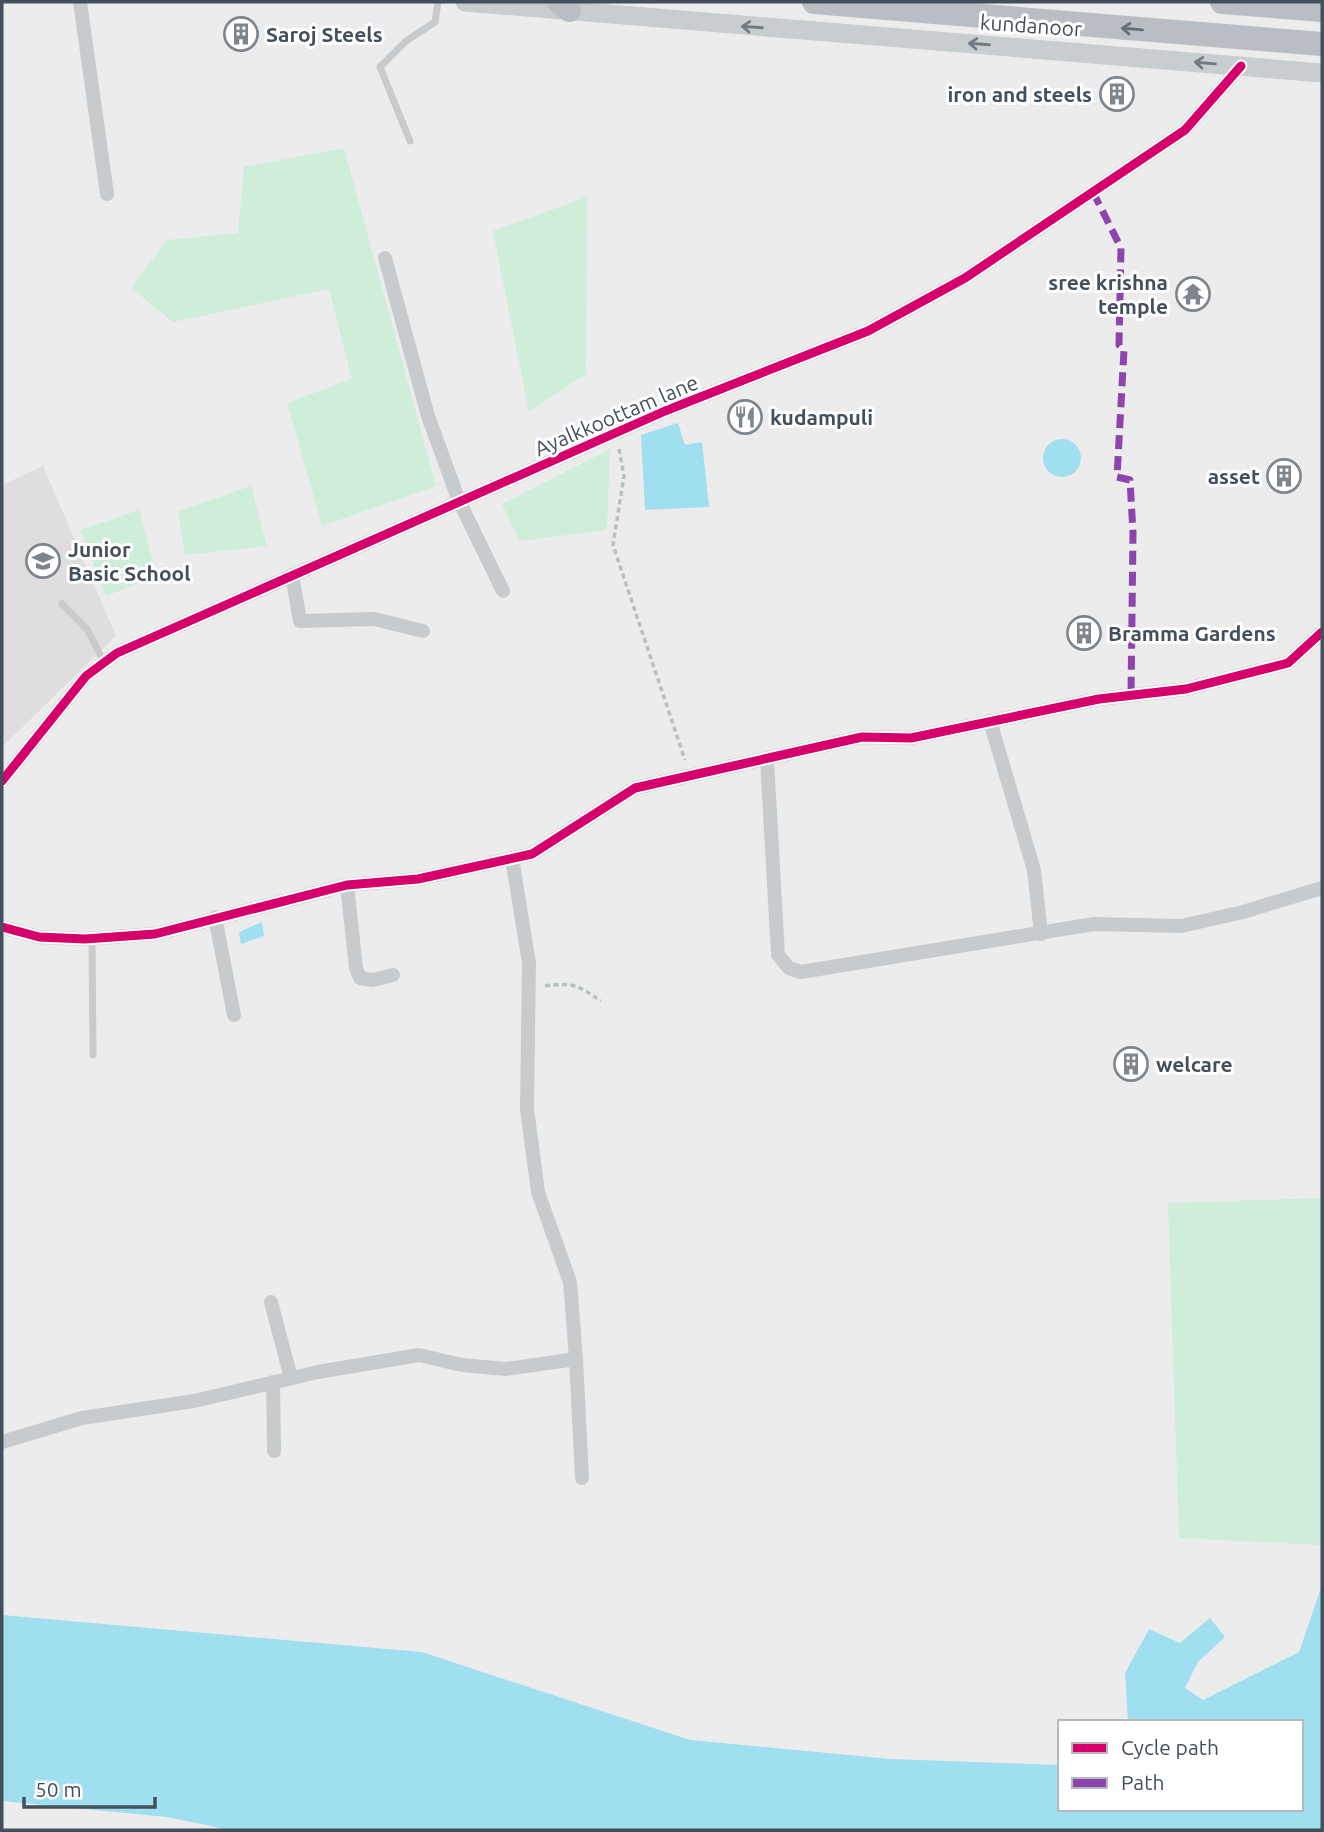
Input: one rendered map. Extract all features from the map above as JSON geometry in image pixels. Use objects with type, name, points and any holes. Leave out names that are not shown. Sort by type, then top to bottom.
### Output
[{"type":"highway","points":[[814,2],[1322,44]]},
{"type":"highway","points":[[1222,2],[1322,10]]},
{"type":"street","points":[[80,2],[107,194]]},
{"type":"street","name":"kundanoor","points":[[465,2],[564,6],[1322,73]]},
{"type":"street","name":"Ayalkkoottam lane","points":[[2,781],[86,676],[117,653],[615,433],[868,331],[965,278],[1185,130],[1241,66]]},
{"type":"street","points":[[385,258],[428,416],[459,501],[503,591]]},
{"type":"street","points":[[292,575],[300,621],[374,619],[423,631]]},
{"type":"street","points":[[2,927],[39,937],[92,939],[155,934],[347,885],[418,879],[532,854],[635,788],[862,737],[912,738],[1099,699],[1186,689],[1288,663],[1322,632]]},
{"type":"street","points":[[990,721],[1034,870],[1041,933]]},
{"type":"street","points":[[767,760],[778,955],[789,968],[801,972],[1094,924],[1181,926],[1243,912],[1322,888]]},
{"type":"street","points":[[512,858],[529,963],[529,1123],[538,1192],[570,1282],[582,1478]]},
{"type":"street","points":[[347,885],[356,968],[360,978],[373,980],[393,975]]},
{"type":"street","points":[[215,918],[234,1015]]},
{"type":"street","points":[[271,1302],[292,1378]]},
{"type":"street","points":[[2,1442],[82,1418],[194,1401],[292,1378],[419,1355],[462,1365],[506,1369],[576,1359]]},
{"type":"street","points":[[273,1382],[274,1451]]},
{"type":"lane","points":[[410,141],[380,67],[406,41],[435,22],[439,2]]},
{"type":"lane","points":[[62,604],[87,629],[104,663]]},
{"type":"lane","points":[[92,939],[93,1055]]},
{"type":"path","points":[[615,433],[624,476],[613,545],[691,776]]},
{"type":"path","points":[[529,989],[568,983],[578,985],[601,1001]]},
{"type":"shaded area","name":"Junior Basic School","points":[[43,466],[116,636],[2,747],[2,485]]},
{"type":"green space","points":[[344,148],[436,486],[322,526],[287,403],[352,379],[329,289],[173,322],[131,288],[167,240],[238,233],[244,167]]},
{"type":"green space","points":[[587,197],[586,374],[529,412],[493,231]]},
{"type":"green space","points":[[610,449],[607,530],[520,541],[502,504]]},
{"type":"green space","points":[[251,486],[267,546],[185,555],[178,511]]},
{"type":"green space","points":[[139,510],[157,576],[106,596],[80,530]]},
{"type":"green space","points":[[1322,1198],[1322,1545],[1179,1538],[1168,1203]]},
{"type":"water","points":[[678,423],[685,445],[702,442],[709,507],[645,510],[641,435]]},
{"type":"water","points":[[1062,439],[1075,445],[1081,458],[1075,471],[1062,477],[1049,471],[1043,458],[1049,445]]},
{"type":"water","points":[[262,922],[264,936],[241,944],[239,932]]},
{"type":"water","points":[[1322,1585],[1322,1830],[230,1830],[167,1817],[2,1801],[2,1615],[422,1652],[690,1740],[891,1759],[1058,1765],[1058,1811],[1303,1811],[1303,1720],[1128,1720],[1125,1673],[1149,1629],[1180,1643],[1210,1618],[1225,1637],[1198,1662],[1185,1688],[1203,1700],[1299,1652]]},
{"type":"marked path","points":[[1093,192],[1121,248],[1119,345],[1124,350],[1117,477],[1130,480],[1133,533],[1131,696]]},
{"type":"cycle path","points":[[2,781],[86,676],[117,653],[665,411],[868,331],[965,278],[1185,130],[1241,66]]},
{"type":"cycle path","points":[[2,927],[39,937],[85,939],[155,934],[347,885],[418,879],[532,854],[635,788],[862,737],[911,738],[1099,699],[1186,689],[1288,663],[1322,632]]},
{"type":"place","name":"Saroj Steels","points":[[241,34]]},
{"type":"place","name":"iron and steels","points":[[1117,94]]},
{"type":"place","name":"sree krishna temple","points":[[1193,294]]},
{"type":"place","name":"kudampuli","points":[[745,417]]},
{"type":"place","name":"asset","points":[[1284,476]]},
{"type":"place","name":"Junior Basic School","points":[[43,561]]},
{"type":"place","name":"Bramma Gardens","points":[[1084,633]]},
{"type":"place","name":"welcare","points":[[1131,1064]]}]
